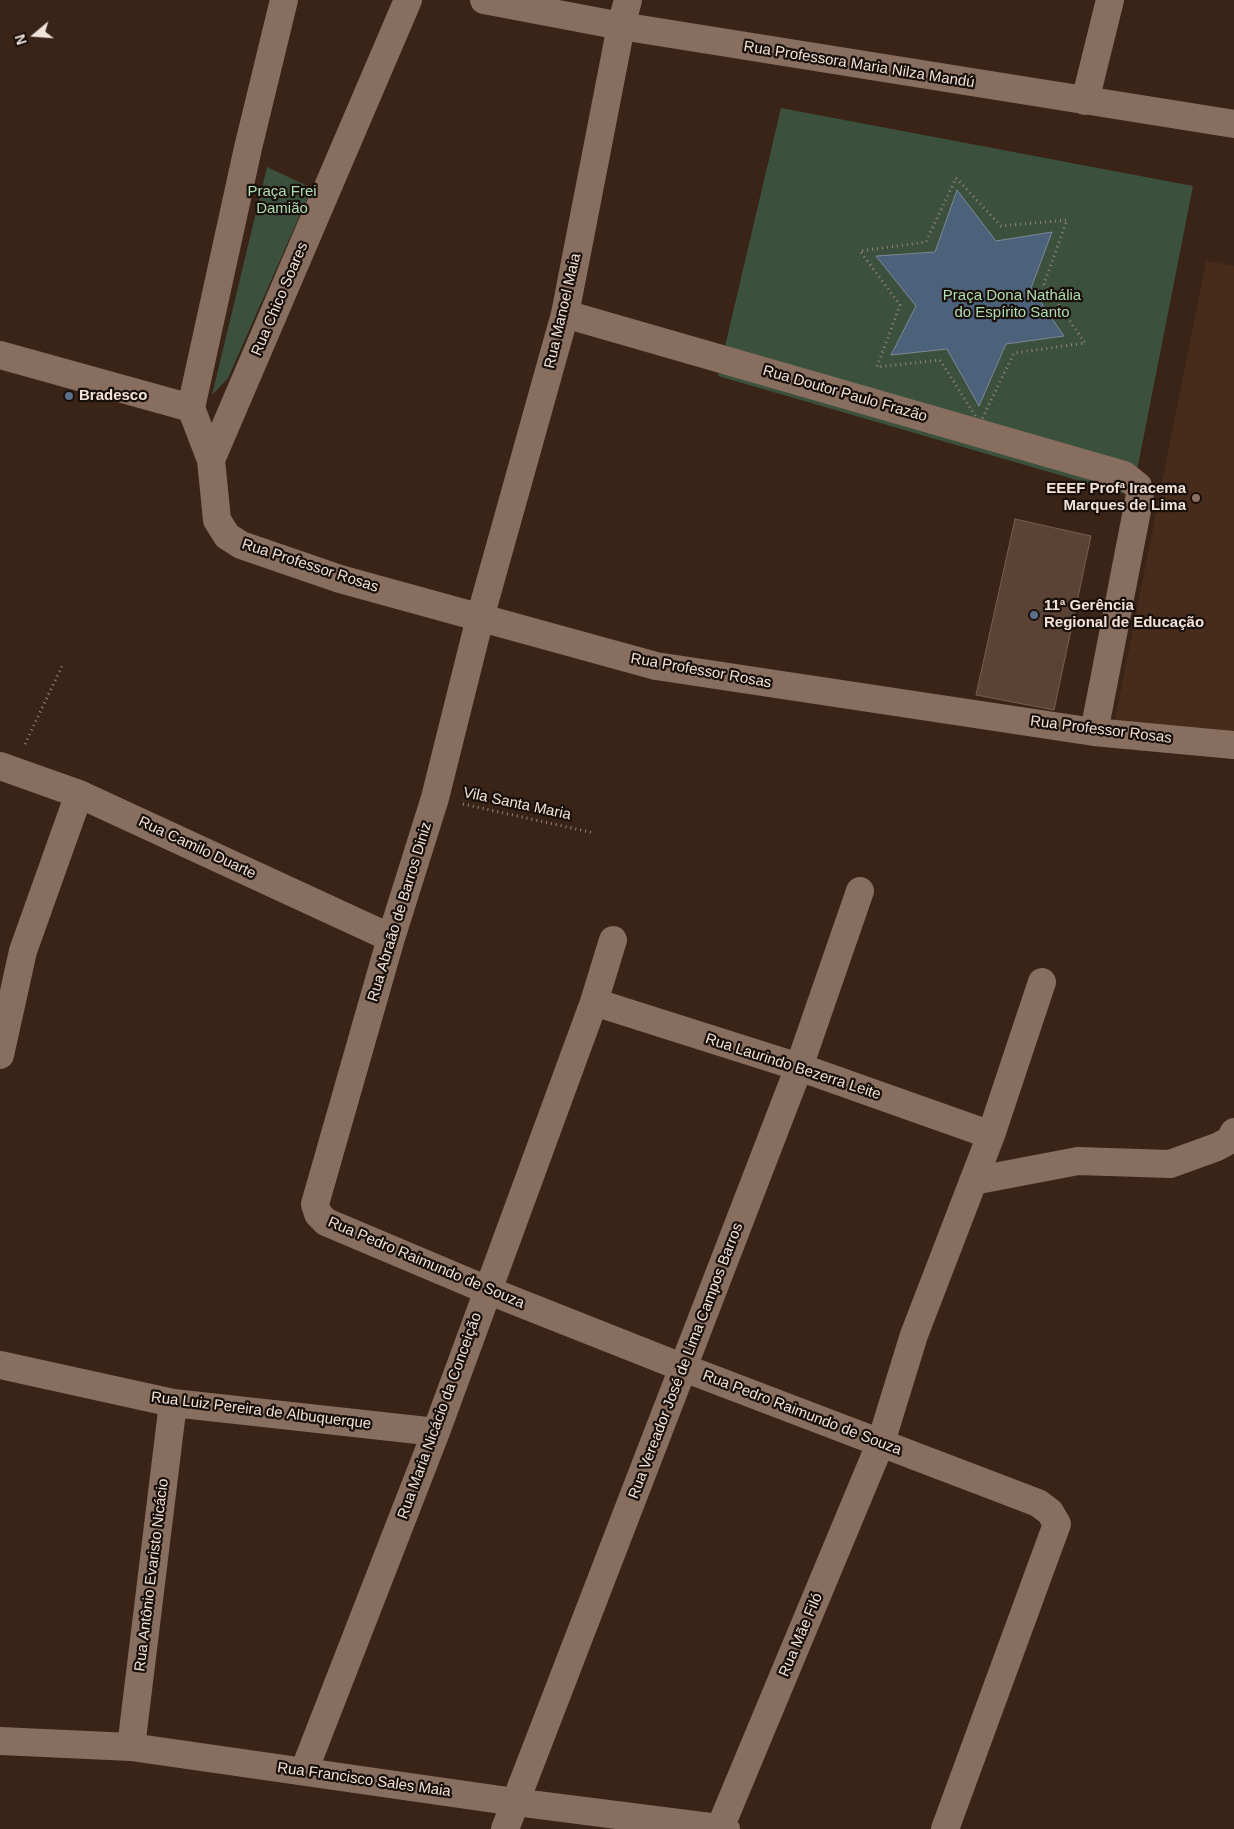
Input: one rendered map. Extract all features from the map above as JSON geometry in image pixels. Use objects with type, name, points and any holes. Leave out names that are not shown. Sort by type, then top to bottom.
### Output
[{"type":"street","points":[[0,355],[191,408],[248,148],[284,0]]},
{"type":"street","name":"Rua Chico Soares","points":[[211,460],[408,0]]},
{"type":"street","name":"Rua Professora Maria Nilza Mandú","points":[[484,0],[621,26],[1234,124]]},
{"type":"street","name":"Rua Manoel Maia","points":[[480,618],[565,314],[621,26],[628,0]]},
{"type":"street","points":[[1085,101],[1110,0]]},
{"type":"street","name":"Rua Doutor Paulo Frazão","points":[[565,314],[1124,475],[1138,486],[1140,495],[1094,732]]},
{"type":"street","name":"Rua Professor Rosas","points":[[191,408],[211,460],[218,520],[227,536],[241,545],[340,579],[656,666],[1094,732],[1234,745]]},
{"type":"street","name":"Rua Abraão de Barros Diniz","points":[[315,1204],[391,938],[435,798],[480,618]]},
{"type":"street","name":"Rua Camilo Duarte","points":[[7,768],[79,794],[391,938]]},
{"type":"street","points":[[0,1055],[22,951],[79,794]]},
{"type":"street","name":"Rua Vereador José de Lima Campos Barros","points":[[505,1829],[684,1368],[798,1067],[860,890]]},
{"type":"street","name":"Rua Maria Nicácio da Conceição","points":[[304,1772],[436,1432],[594,1002],[613,940]]},
{"type":"street","name":"Rua Mãe Filó","points":[[723,1828],[881,1442],[914,1335],[991,1135],[1042,982]]},
{"type":"street","name":"Rua Laurindo Bezerra Leite","points":[[594,1002],[798,1067],[991,1135]]},
{"type":"street","points":[[973,1181],[1078,1161],[1170,1164],[1217,1147],[1230,1140],[1234,1132]]},
{"type":"street","name":"Rua Pedro Raimundo de Souza","points":[[315,1204],[318,1214],[326,1222],[487,1290],[684,1368],[1038,1503],[1050,1512],[1056,1524],[945,1829]]},
{"type":"street","name":"Rua Luiz Pereira de Albuquerque","points":[[0,1365],[173,1403],[436,1432]]},
{"type":"street","name":"Rua Antônio Evaristo Nicácio","points":[[130,1748],[173,1403]]},
{"type":"street","name":"Rua Francisco Sales Maia","points":[[0,1741],[130,1748],[515,1802],[723,1828]]},
{"type":"path","points":[[956,178],[1001,226],[1067,220],[1044,284],[1085,343],[1014,353],[980,423],[940,360],[877,367],[900,305],[860,251],[926,242],[956,178]]},
{"type":"path","points":[[7,768],[62,666]]},
{"type":"path","name":"Vila Santa Maria","points":[[435,798],[594,833]]},
{"type":"shaded area","name":"EEEF Profª Iracema Marques de Lima","points":[[1206,261],[1234,266],[1234,754],[1113,730]]},
{"type":"green space","name":"Praça Dona Nathália do Espírito Santo","points":[[781,108],[1193,186],[1132,496],[718,376]]},
{"type":"green space","name":"Praça Frei Damião","points":[[267,167],[312,188],[228,378],[212,395]]},
{"type":"water","points":[[957,190],[996,241],[1052,232],[1031,288],[1064,336],[1006,344],[979,406],[947,349],[891,355],[916,306],[876,256],[935,252]]},
{"type":"building","name":"11ª Gerência Regional de Educação","points":[[1015,519],[1091,536],[1054,710],[976,695]]},
{"type":"place","name":"Bradesco","points":[[69,396]]},
{"type":"place","name":"EEEF Profª Iracema Marques de Lima","points":[[1196,498]]},
{"type":"place","name":"11ª Gerência Regional de Educação","points":[[1034,615]]}]
